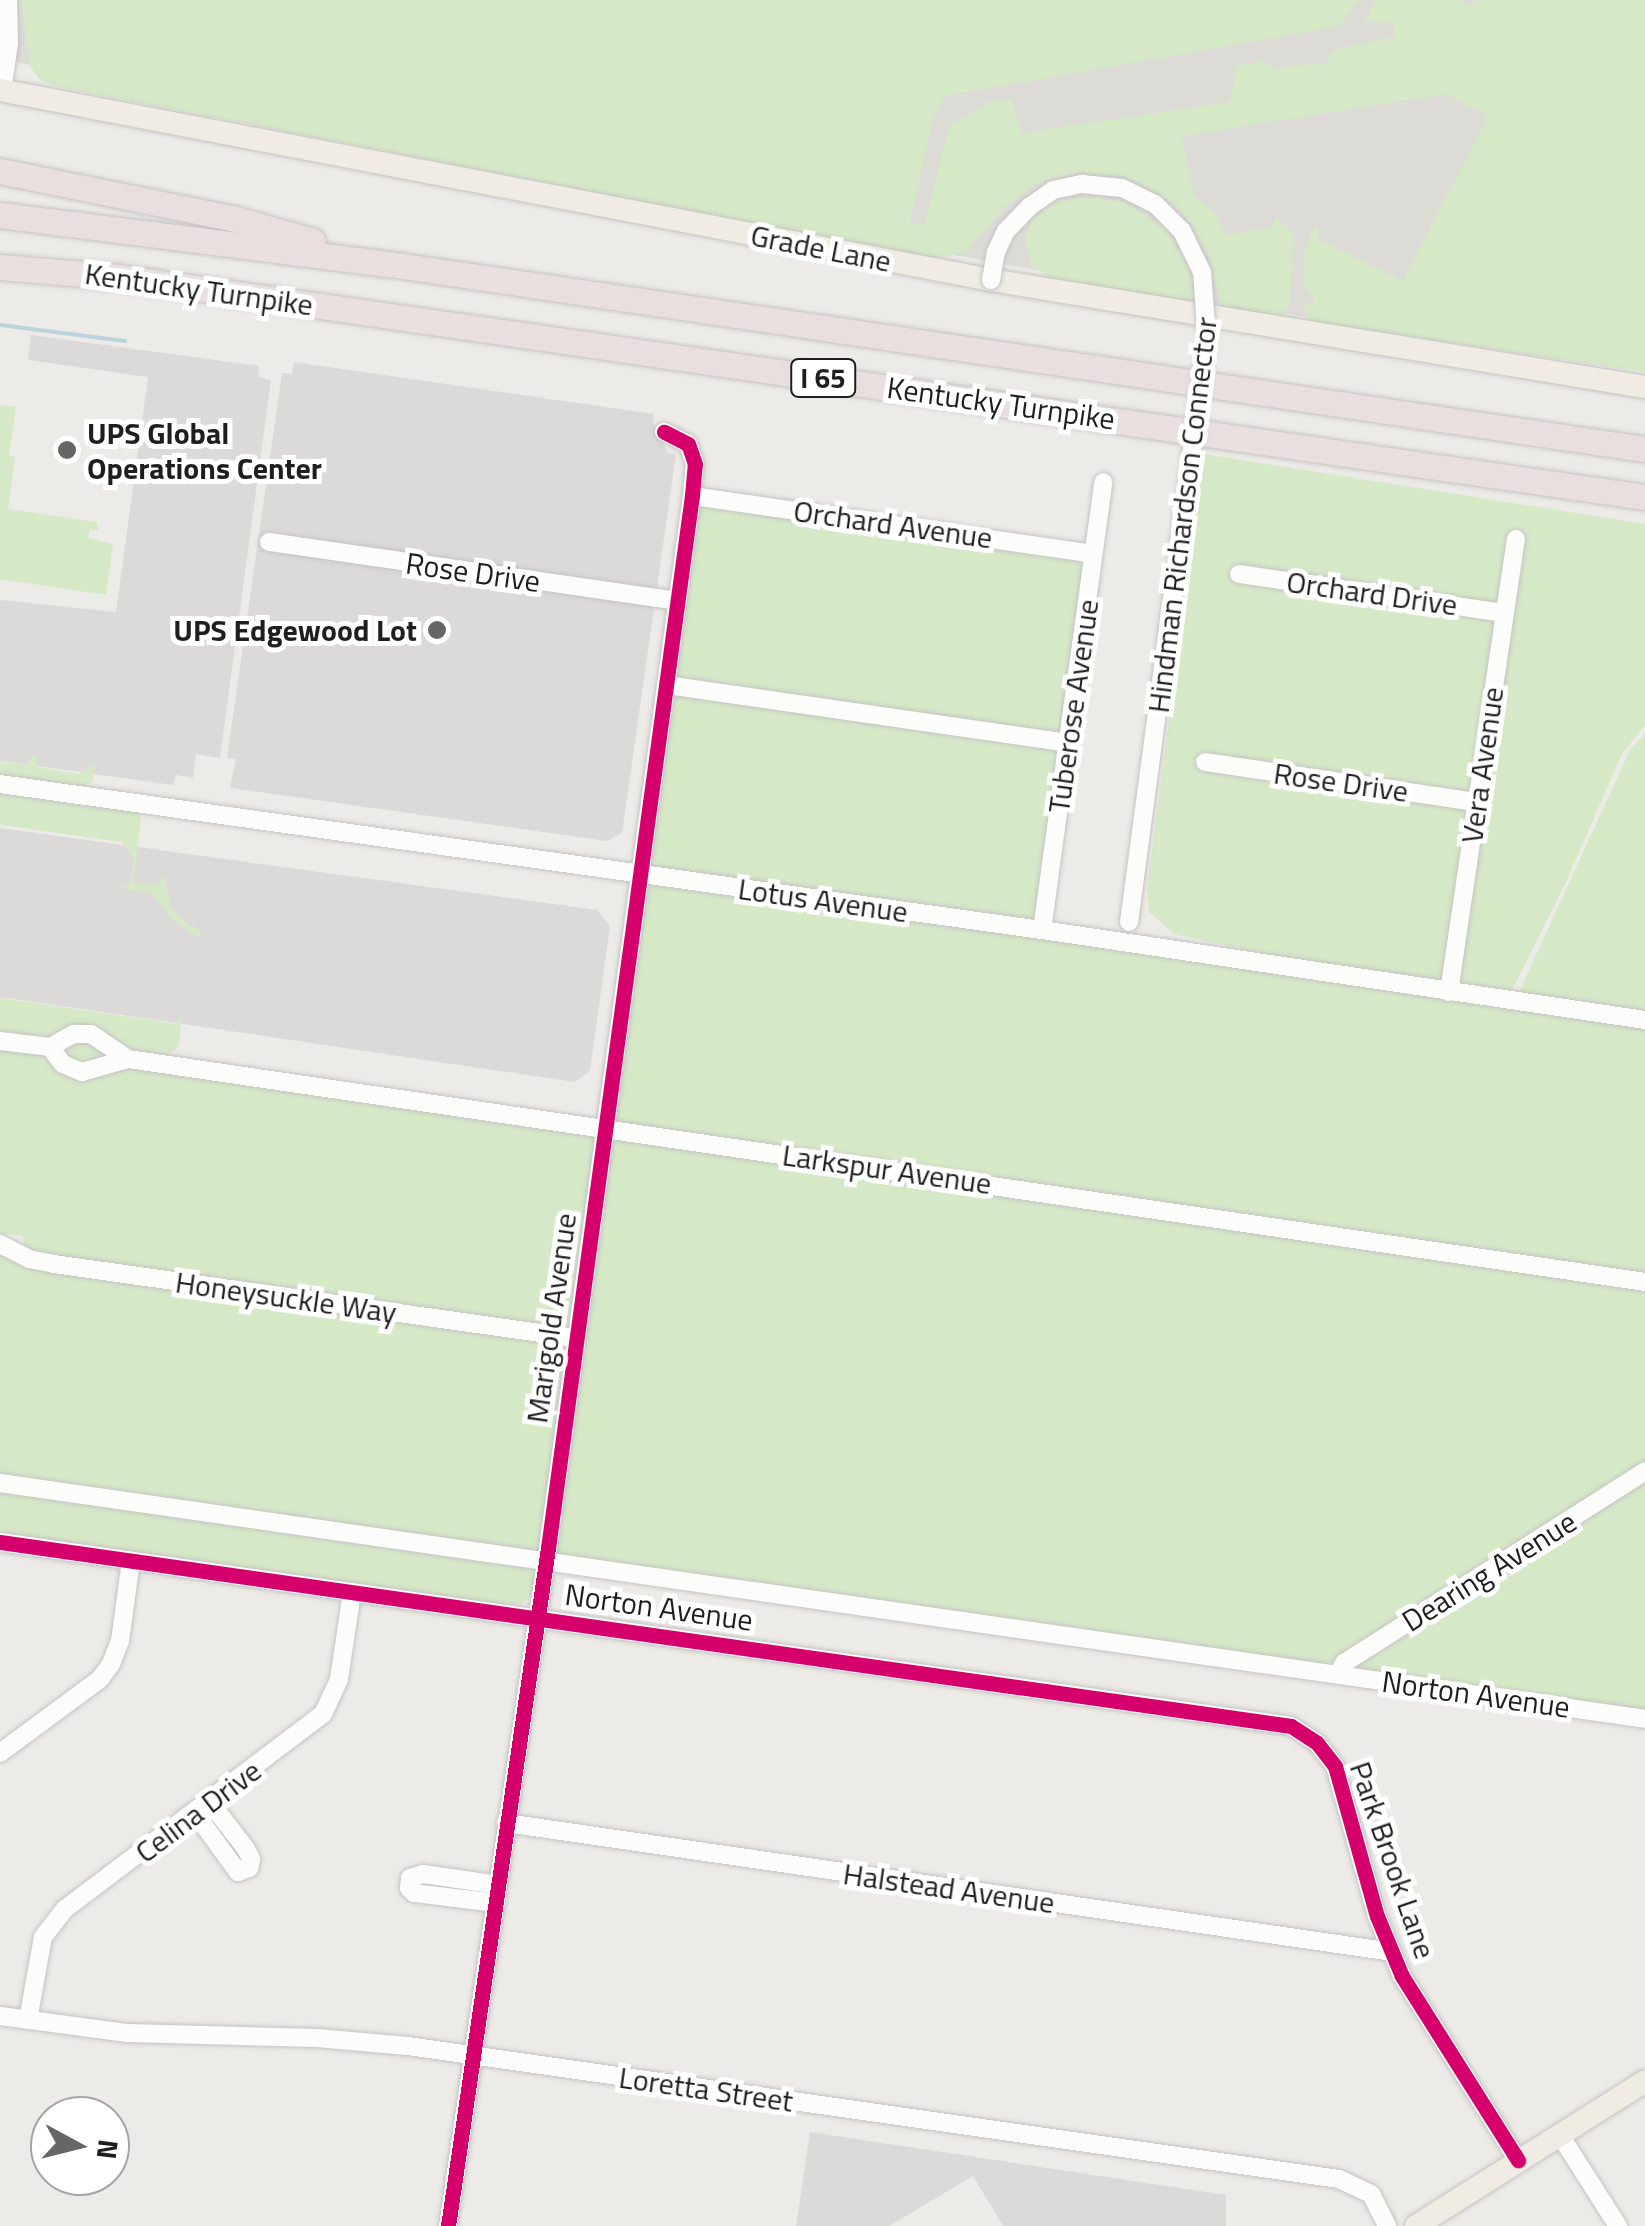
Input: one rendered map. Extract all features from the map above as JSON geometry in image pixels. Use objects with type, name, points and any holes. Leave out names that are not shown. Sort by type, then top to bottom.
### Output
[{"type":"highway","points":[[0,170],[232,218],[390,264]]},
{"type":"highway","name":"I 65","points":[[0,216],[390,264],[1645,449]]},
{"type":"highway","name":"Kentucky Turnpike","points":[[0,267],[120,276],[1645,497]]},
{"type":"main road","name":"Grade Lane","points":[[1,90],[991,280],[1645,388]]},
{"type":"main road","points":[[1416,2226],[1645,2081]]},
{"type":"street","points":[[1,90],[10,43],[8,0]]},
{"type":"street","name":"Hindman Richardson Connector","points":[[991,280],[1001,241],[1028,206],[1054,190],[1082,184],[1122,188],[1155,204],[1182,230],[1202,272],[1207,337],[1126,942]]},
{"type":"street","name":"Marigold Avenue","points":[[448,2226],[546,1561],[692,496],[695,464],[688,444],[664,432]]},
{"type":"street","name":"Tuberose Avenue","points":[[1042,930],[1103,482]]},
{"type":"street","name":"Orchard Avenue","points":[[692,496],[1094,554]]},
{"type":"street","name":"Vera Avenue","points":[[1449,992],[1516,539]]},
{"type":"street","name":"Rose Drive","points":[[269,542],[678,602]]},
{"type":"street","name":"Orchard Drive","points":[[1240,574],[1504,613]]},
{"type":"street","points":[[666,685],[1068,743]]},
{"type":"street","name":"Rose Drive","points":[[1205,762],[1477,802]]},
{"type":"street","name":"Lotus Avenue","points":[[0,784],[1126,942],[1645,1020]]},
{"type":"street","name":"Larkspur Avenue","points":[[0,1041],[50,1047],[73,1034],[91,1034],[128,1059]]},
{"type":"street","name":"Larkspur Avenue","points":[[50,1047],[63,1064],[82,1072],[128,1059],[1645,1282]]},
{"type":"street","name":"Honeysuckle Way","points":[[0,1244],[29,1259],[54,1264],[576,1338]]},
{"type":"street","name":"Dearing Avenue","points":[[1338,1674],[1344,1663],[1645,1472]]},
{"type":"street","name":"Norton Avenue","points":[[0,1483],[1645,1719]]},
{"type":"street","name":"Norton Avenue","points":[[0,1542],[1250,1717]]},
{"type":"street","points":[[0,1753],[100,1679],[111,1664],[120,1642],[132,1561]]},
{"type":"street","name":"Celina Drive","points":[[28,2020],[39,1951],[49,1925],[318,1721],[330,1705],[339,1679],[352,1592]]},
{"type":"street","name":"Park Brook Lane","points":[[1250,1717],[1278,1722],[1306,1734],[1335,1766],[1392,1952],[1518,2160]]},
{"type":"street","name":"Halstead Avenue","points":[[506,1824],[1392,1952]]},
{"type":"street","name":"Loretta Street","points":[[0,2016],[128,2033],[362,2040],[1338,2179],[1371,2194],[1387,2226]]},
{"type":"street","points":[[1560,2135],[1618,2226]]},
{"type":"shaded area","points":[[0,0],[1645,0],[1645,367],[1208,302],[922,249],[0,59]]},
{"type":"shaded area","points":[[31,335],[259,366],[258,377],[271,380],[220,758],[196,754],[193,778],[176,775],[173,785],[0,761],[0,600],[116,612],[148,377],[28,360]]},
{"type":"shaded area","points":[[294,362],[654,414],[653,422],[668,453],[676,454],[622,833],[607,841],[230,788],[236,759],[227,758],[282,373],[292,374]]},
{"type":"shaded area","points":[[0,828],[597,910],[610,926],[590,1071],[575,1082],[0,997]]},
{"type":"shaded area","points":[[810,2132],[1226,2195],[1226,2226],[1003,2226],[973,2176],[889,2226],[796,2226]]},
{"type":"green space","points":[[21,0],[1359,0],[1339,26],[945,96],[933,117],[910,222],[924,225],[949,126],[991,101],[1011,100],[1022,133],[1230,102],[1237,66],[1263,61],[1274,68],[1328,63],[1332,50],[1397,37],[1393,22],[1365,22],[1375,0],[1462,0],[1466,6],[1477,0],[1645,0],[1645,372],[1306,321],[1303,295],[1307,305],[1313,305],[1313,297],[1303,284],[1304,255],[1314,226],[1320,229],[1316,238],[1403,281],[1488,116],[1447,94],[1182,136],[1194,196],[1215,213],[1226,235],[1274,226],[1275,216],[1294,234],[1289,306],[1282,317],[1221,307],[1210,259],[1194,227],[1170,200],[1127,177],[1078,172],[1040,182],[1004,207],[966,252],[935,259],[58,87],[40,80],[31,68]]},
{"type":"green space","points":[[1093,197],[1125,202],[1166,230],[1187,265],[1197,305],[1049,278],[1031,264],[1025,241],[1033,218],[1060,200]]},
{"type":"green space","points":[[0,405],[16,407],[9,456],[15,457],[8,509],[97,522],[98,530],[90,529],[88,538],[113,544],[106,595],[0,579]]},
{"type":"green space","points":[[1204,454],[1645,524],[1645,725],[1622,754],[1566,882],[1510,994],[1464,988],[1457,978],[1502,592],[1492,619],[1496,628],[1473,787],[1461,808],[1469,823],[1444,979],[1437,983],[1329,968],[1174,934],[1149,912],[1147,889]]},
{"type":"green space","points":[[697,505],[1078,555],[1087,564],[1061,736],[672,678]]},
{"type":"green space","points":[[673,693],[1063,748],[1038,922],[654,868],[648,859]]},
{"type":"green space","points":[[1645,733],[1645,1013],[1518,994],[1630,750]]},
{"type":"green space","points":[[31,756],[37,757],[37,767],[79,774],[96,763],[92,782],[80,787],[0,777],[0,762],[27,765]]},
{"type":"green space","points":[[0,790],[137,809],[141,820],[133,883],[159,884],[160,878],[165,879],[170,906],[187,924],[201,930],[200,937],[175,923],[153,894],[118,887],[130,884],[134,860],[122,842],[0,825]]},
{"type":"green space","points":[[659,883],[1645,1026],[1645,1273],[618,1123],[615,1120],[643,896],[647,888]]},
{"type":"green space","points":[[0,998],[177,1024],[182,1013],[179,1046],[167,1056],[130,1051],[87,1025],[73,1026],[48,1040],[0,1035]]},
{"type":"green space","points":[[90,1037],[103,1051],[92,1067],[63,1055],[65,1044]]},
{"type":"green space","points":[[0,1045],[38,1050],[56,1061],[139,1067],[597,1134],[571,1322],[560,1329],[25,1251],[23,1236],[0,1233]]},
{"type":"green space","points":[[613,1135],[1645,1290],[1645,1465],[1346,1655],[1323,1665],[552,1558]]},
{"type":"green space","points":[[0,1255],[29,1265],[562,1344],[568,1359],[541,1552],[533,1555],[0,1474]]},
{"type":"green space","points":[[1645,1476],[1645,1713],[1355,1671],[1354,1665]]},
{"type":"green space","points":[[0,1486],[532,1566],[536,1570],[534,1593],[522,1604],[502,1605],[0,1535]]},
{"type":"waterway","points":[[0,325],[125,341]]},
{"type":"cycle path","points":[[448,2226],[548,1548],[692,496],[695,464],[688,444],[664,432]]},
{"type":"cycle path","points":[[0,1542],[1291,1726],[1317,1743],[1335,1766],[1377,1916],[1402,1976],[1518,2160]]},
{"type":"place","name":"UPS Global Operations Center","points":[[67,450]]},
{"type":"place","name":"UPS Edgewood Lot","points":[[437,630]]}]
